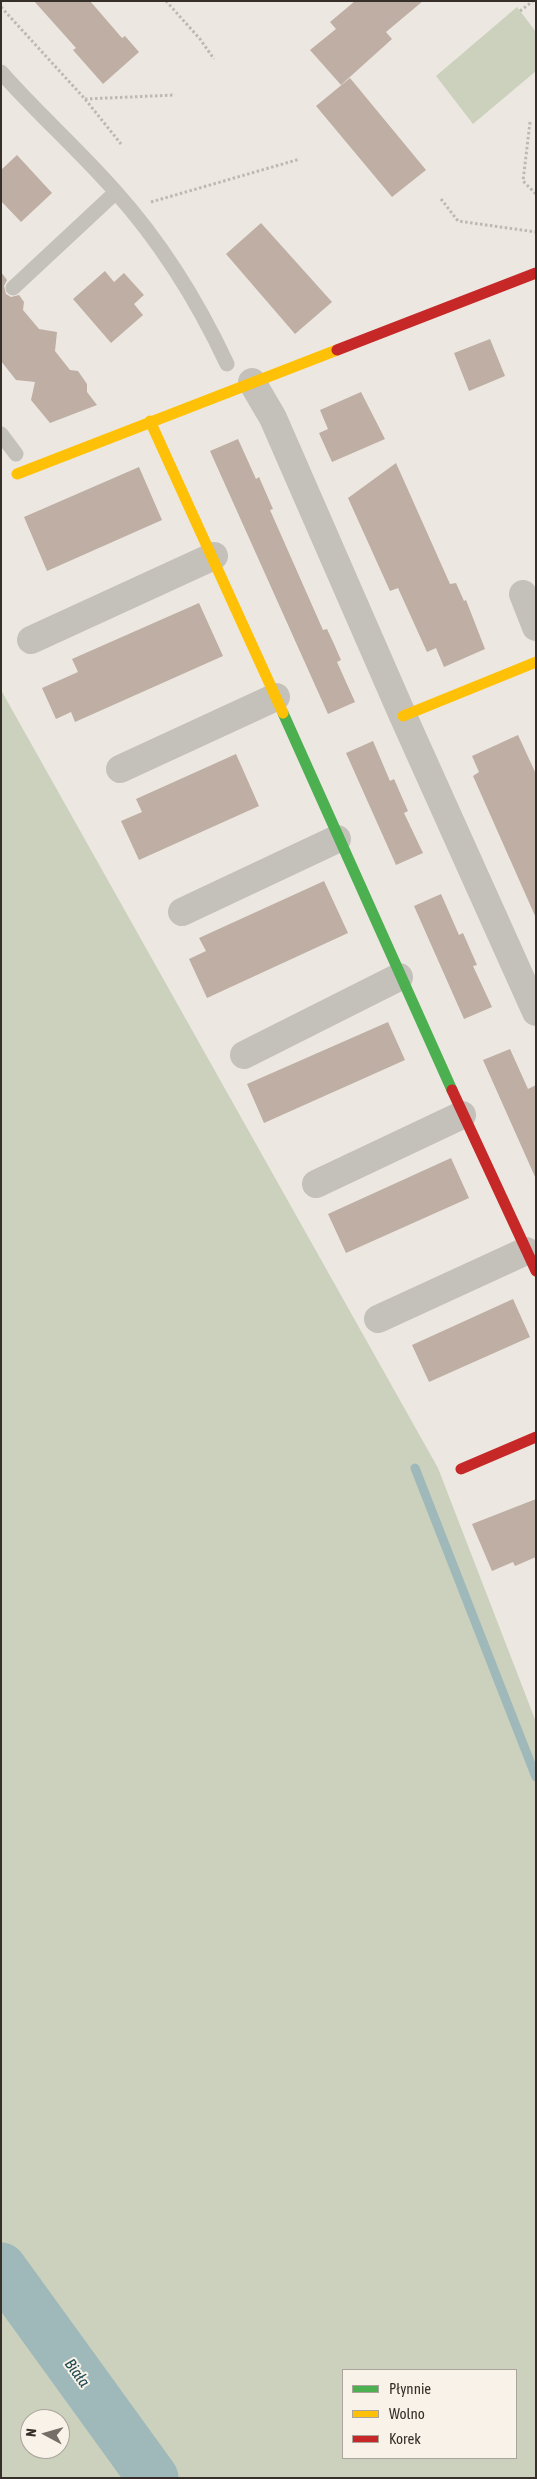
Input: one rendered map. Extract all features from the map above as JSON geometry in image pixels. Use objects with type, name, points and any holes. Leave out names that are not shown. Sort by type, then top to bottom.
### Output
[{"type":"street","points":[[17,474],[536,273]]},
{"type":"street","points":[[252,382],[273,418],[402,716],[536,1012]]},
{"type":"street","points":[[150,421],[214,556],[399,977],[531,1261],[378,1319]]},
{"type":"street","points":[[31,640],[214,556]]},
{"type":"street","points":[[522,594],[536,627]]},
{"type":"street","points":[[402,716],[536,662]]},
{"type":"street","points":[[120,769],[276,697]]},
{"type":"street","points":[[182,912],[338,839]]},
{"type":"street","points":[[244,1055],[399,977]]},
{"type":"street","points":[[316,1184],[462,1115]]},
{"type":"street","points":[[461,1469],[536,1438]]},
{"type":"lane","points":[[1,72],[116,192],[167,257],[214,337],[227,364]]},
{"type":"lane","points":[[13,288],[116,192]]},
{"type":"lane","points":[[1,434],[16,454]]},
{"type":"path","points":[[166,1],[200,39],[214,59]]},
{"type":"path","points":[[520,12],[533,1]]},
{"type":"path","points":[[1,7],[85,99],[121,144]]},
{"type":"path","points":[[85,99],[175,95]]},
{"type":"path","points":[[530,122],[524,181],[536,194]]},
{"type":"path","points":[[129,208],[300,159]]},
{"type":"path","points":[[441,199],[458,221],[536,232]]},
{"type":"green space","points":[[517,7],[536,32],[536,71],[473,124],[436,76]]},
{"type":"green space","points":[[1,690],[438,1468],[536,1722],[536,2478],[1,2478]]},
{"type":"building","points":[[34,1],[90,1],[122,38],[125,36],[139,52],[103,84],[73,50],[76,48]]},
{"type":"building","points":[[355,1],[423,1],[386,32],[392,39],[341,85],[310,50],[336,29],[330,22]]},
{"type":"building","points":[[350,78],[426,170],[392,197],[316,106]]},
{"type":"building","points":[[17,155],[52,193],[21,222],[1,201],[1,170]]},
{"type":"building","points":[[261,223],[332,302],[295,334],[226,254]]},
{"type":"building","points":[[105,271],[114,282],[124,273],[144,295],[134,304],[143,315],[111,343],[73,299]]},
{"type":"building","points":[[1,272],[7,280],[4,286],[6,294],[11,297],[19,295],[24,302],[23,310],[39,329],[57,332],[55,351],[70,370],[78,371],[87,384],[87,392],[97,405],[50,423],[31,400],[35,382],[16,380],[1,361]]},
{"type":"building","points":[[490,339],[505,376],[469,391],[454,353]]},
{"type":"building","points":[[361,392],[385,439],[332,462],[319,433],[328,429],[320,410]]},
{"type":"building","points":[[238,439],[256,479],[259,477],[273,509],[270,510],[323,630],[327,629],[334,644],[341,660],[337,662],[355,702],[328,714],[210,451]]},
{"type":"building","points":[[396,463],[450,584],[456,583],[464,601],[466,600],[485,649],[444,667],[436,648],[427,652],[398,588],[390,591],[348,498]]},
{"type":"building","points":[[139,467],[162,520],[47,571],[24,517]]},
{"type":"building","points":[[199,603],[223,656],[75,722],[71,712],[56,719],[42,688],[78,672],[72,659]]},
{"type":"building","points":[[518,735],[536,774],[536,918],[473,776],[479,772],[472,756]]},
{"type":"building","points":[[373,741],[390,781],[394,779],[408,811],[404,813],[423,853],[396,865],[346,753]]},
{"type":"building","points":[[236,754],[259,806],[139,860],[121,821],[142,812],[136,799]]},
{"type":"building","points":[[324,881],[348,933],[207,998],[189,959],[206,951],[199,938]]},
{"type":"building","points":[[441,894],[459,935],[463,933],[477,965],[473,966],[492,1007],[464,1019],[414,906]]},
{"type":"building","points":[[388,1022],[405,1060],[264,1123],[247,1084]]},
{"type":"building","points":[[510,1049],[528,1089],[536,1085],[536,1179],[483,1060]]},
{"type":"building","points":[[451,1158],[469,1198],[346,1253],[328,1214]]},
{"type":"building","points":[[513,1299],[530,1337],[429,1382],[412,1345]]},
{"type":"building","points":[[536,1499],[536,1557],[515,1566],[513,1562],[492,1571],[472,1524]]},
{"type":"waterway","points":[[415,1468],[536,1777]]},
{"type":"waterway","name":"Biała","points":[[1,2268],[153,2478]]},
{"type":"traffic: fast","points":[[283,713],[452,1090]]},
{"type":"traffic: slow","points":[[17,474],[337,350]]},
{"type":"traffic: slow","points":[[150,421],[283,713]]},
{"type":"traffic: slow","points":[[403,716],[536,662]]},
{"type":"traffic: jam","points":[[337,350],[536,273]]},
{"type":"traffic: jam","points":[[452,1090],[536,1271]]},
{"type":"traffic: jam","points":[[461,1469],[536,1437]]}]
